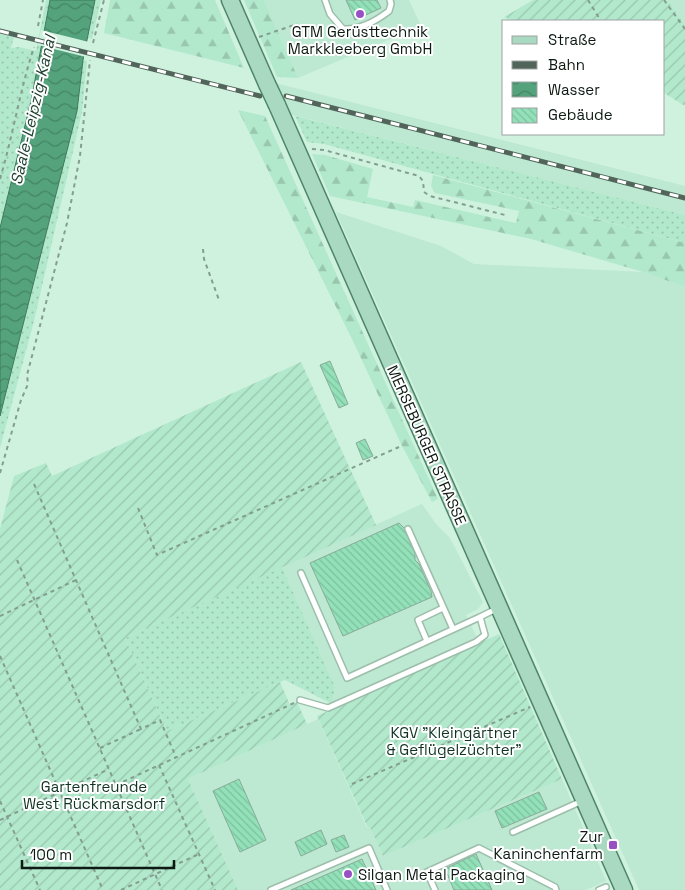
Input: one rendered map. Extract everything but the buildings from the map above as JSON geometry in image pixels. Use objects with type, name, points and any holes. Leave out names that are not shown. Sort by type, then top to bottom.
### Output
[{"type":"main road","name":"MERSEBURGER STRASSE","points":[[230,0],[624,890]]},
{"type":"lane","points":[[325,0],[330,14],[343,29],[353,30],[381,18],[389,11],[390,0]]},
{"type":"lane","points":[[408,529],[453,629]]},
{"type":"lane","points":[[301,573],[347,678],[499,608]]},
{"type":"lane","points":[[427,641],[418,620],[443,608]]},
{"type":"lane","points":[[300,700],[328,708],[476,642],[485,635],[480,617]]},
{"type":"lane","points":[[513,832],[584,799]]},
{"type":"lane","points":[[271,890],[369,848],[387,890]]},
{"type":"lane","points":[[435,890],[427,872],[479,848],[555,887],[556,890]]},
{"type":"lane","points":[[599,890],[606,887]]},
{"type":"path","points":[[38,26],[43,0]]},
{"type":"path","points":[[93,42],[104,0]]},
{"type":"path","points":[[588,0],[600,20]]},
{"type":"path","points":[[664,0],[685,29]]},
{"type":"path","points":[[257,38],[297,24]]},
{"type":"path","points":[[0,179],[18,110],[24,77],[34,46]]},
{"type":"path","points":[[0,473],[21,400],[28,384],[27,375],[67,223],[80,156],[90,60]]},
{"type":"path","points":[[298,153],[310,149],[324,150],[419,176],[423,181],[424,192],[430,196],[505,215]]},
{"type":"path","points":[[203,249],[204,259],[219,300]]},
{"type":"path","points":[[138,508],[157,555],[399,446]]},
{"type":"path","points":[[34,484],[141,729]]},
{"type":"path","points":[[17,560],[162,890]]},
{"type":"path","points":[[0,616],[76,580]]},
{"type":"path","points":[[0,656],[103,890]]},
{"type":"path","points":[[116,785],[300,700]]},
{"type":"path","points":[[352,784],[541,702]]},
{"type":"path","points":[[100,748],[160,720],[176,757]]},
{"type":"path","points":[[159,765],[215,890]]},
{"type":"path","points":[[0,820],[109,769]]},
{"type":"path","points":[[0,801],[40,890]]},
{"type":"path","points":[[122,890],[199,854]]},
{"type":"shaded area","points":[[264,0],[409,0],[421,26],[298,78]]},
{"type":"shaded area","points":[[667,0],[685,0],[685,25],[674,11]]},
{"type":"shaded area","points":[[275,83],[685,186],[685,215],[269,109]]},
{"type":"shaded area","points":[[336,212],[441,246],[474,264],[643,272],[685,287],[685,890],[639,890]]},
{"type":"shaded area","points":[[422,504],[436,524],[450,538],[483,602],[478,609],[466,615],[477,638],[332,704],[335,687],[282,567]]},
{"type":"shaded area","points":[[318,719],[367,828],[370,827],[383,856],[562,779],[606,881],[586,890],[238,890],[188,779]]},
{"type":"green space","points":[[46,0],[50,0],[31,101],[0,228],[0,34],[14,37],[11,48],[19,47],[36,51]]},
{"type":"green space","points":[[95,0],[101,0],[92,39],[88,38]]},
{"type":"green space","points":[[110,0],[215,0],[244,68],[104,33]]},
{"type":"green space","points":[[244,0],[264,0],[298,78],[277,77]]},
{"type":"green space","points":[[533,0],[667,0],[685,25],[685,106],[665,94],[665,20],[512,20],[504,17]]},
{"type":"green space","points":[[83,60],[87,61],[82,112],[34,321],[0,448],[0,416],[77,111]]},
{"type":"green space","points":[[238,110],[265,116],[438,499],[432,502],[402,446],[352,339]]},
{"type":"green space","points":[[295,116],[685,215],[685,243],[324,144],[307,142]]},
{"type":"green space","points":[[312,154],[325,155],[373,169],[367,197],[413,207],[415,200],[516,223],[519,211],[435,193],[431,186],[433,175],[685,243],[685,287],[643,272],[531,239],[330,196]]},
{"type":"green space","name":"Gartenfreunde West Rückmarsdorf","points":[[301,362],[376,525],[125,638],[167,731],[280,682],[290,705],[297,702],[307,724],[188,779],[238,890],[0,890],[0,529],[14,476],[46,463],[52,476]]},
{"type":"green space","points":[[282,567],[335,687],[332,704],[285,680],[167,731],[125,638]]},
{"type":"green space","name":"KGV \"Kleingärtner & Geflügelzüchter\"","points":[[499,634],[562,779],[383,856],[370,827],[368,828],[317,716]]},
{"type":"water","name":"Saale-Leipzig-Kanal","points":[[50,0],[95,0],[83,60],[77,111],[0,416],[0,228],[31,101]]},
{"type":"pier","points":[[41,30],[89,42],[86,57],[38,45]]},
{"type":"railway","points":[[0,31],[260,96]]},
{"type":"railway","points":[[286,96],[685,198]]},
{"type":"place","name":"GTM Gerüsttechnik Markkleeberg GmbH","points":[[360,14]]},
{"type":"place","name":"Zur Kaninchenfarm","points":[[613,845]]},
{"type":"place","name":"Silgan Metal Packaging","points":[[348,874]]}]
